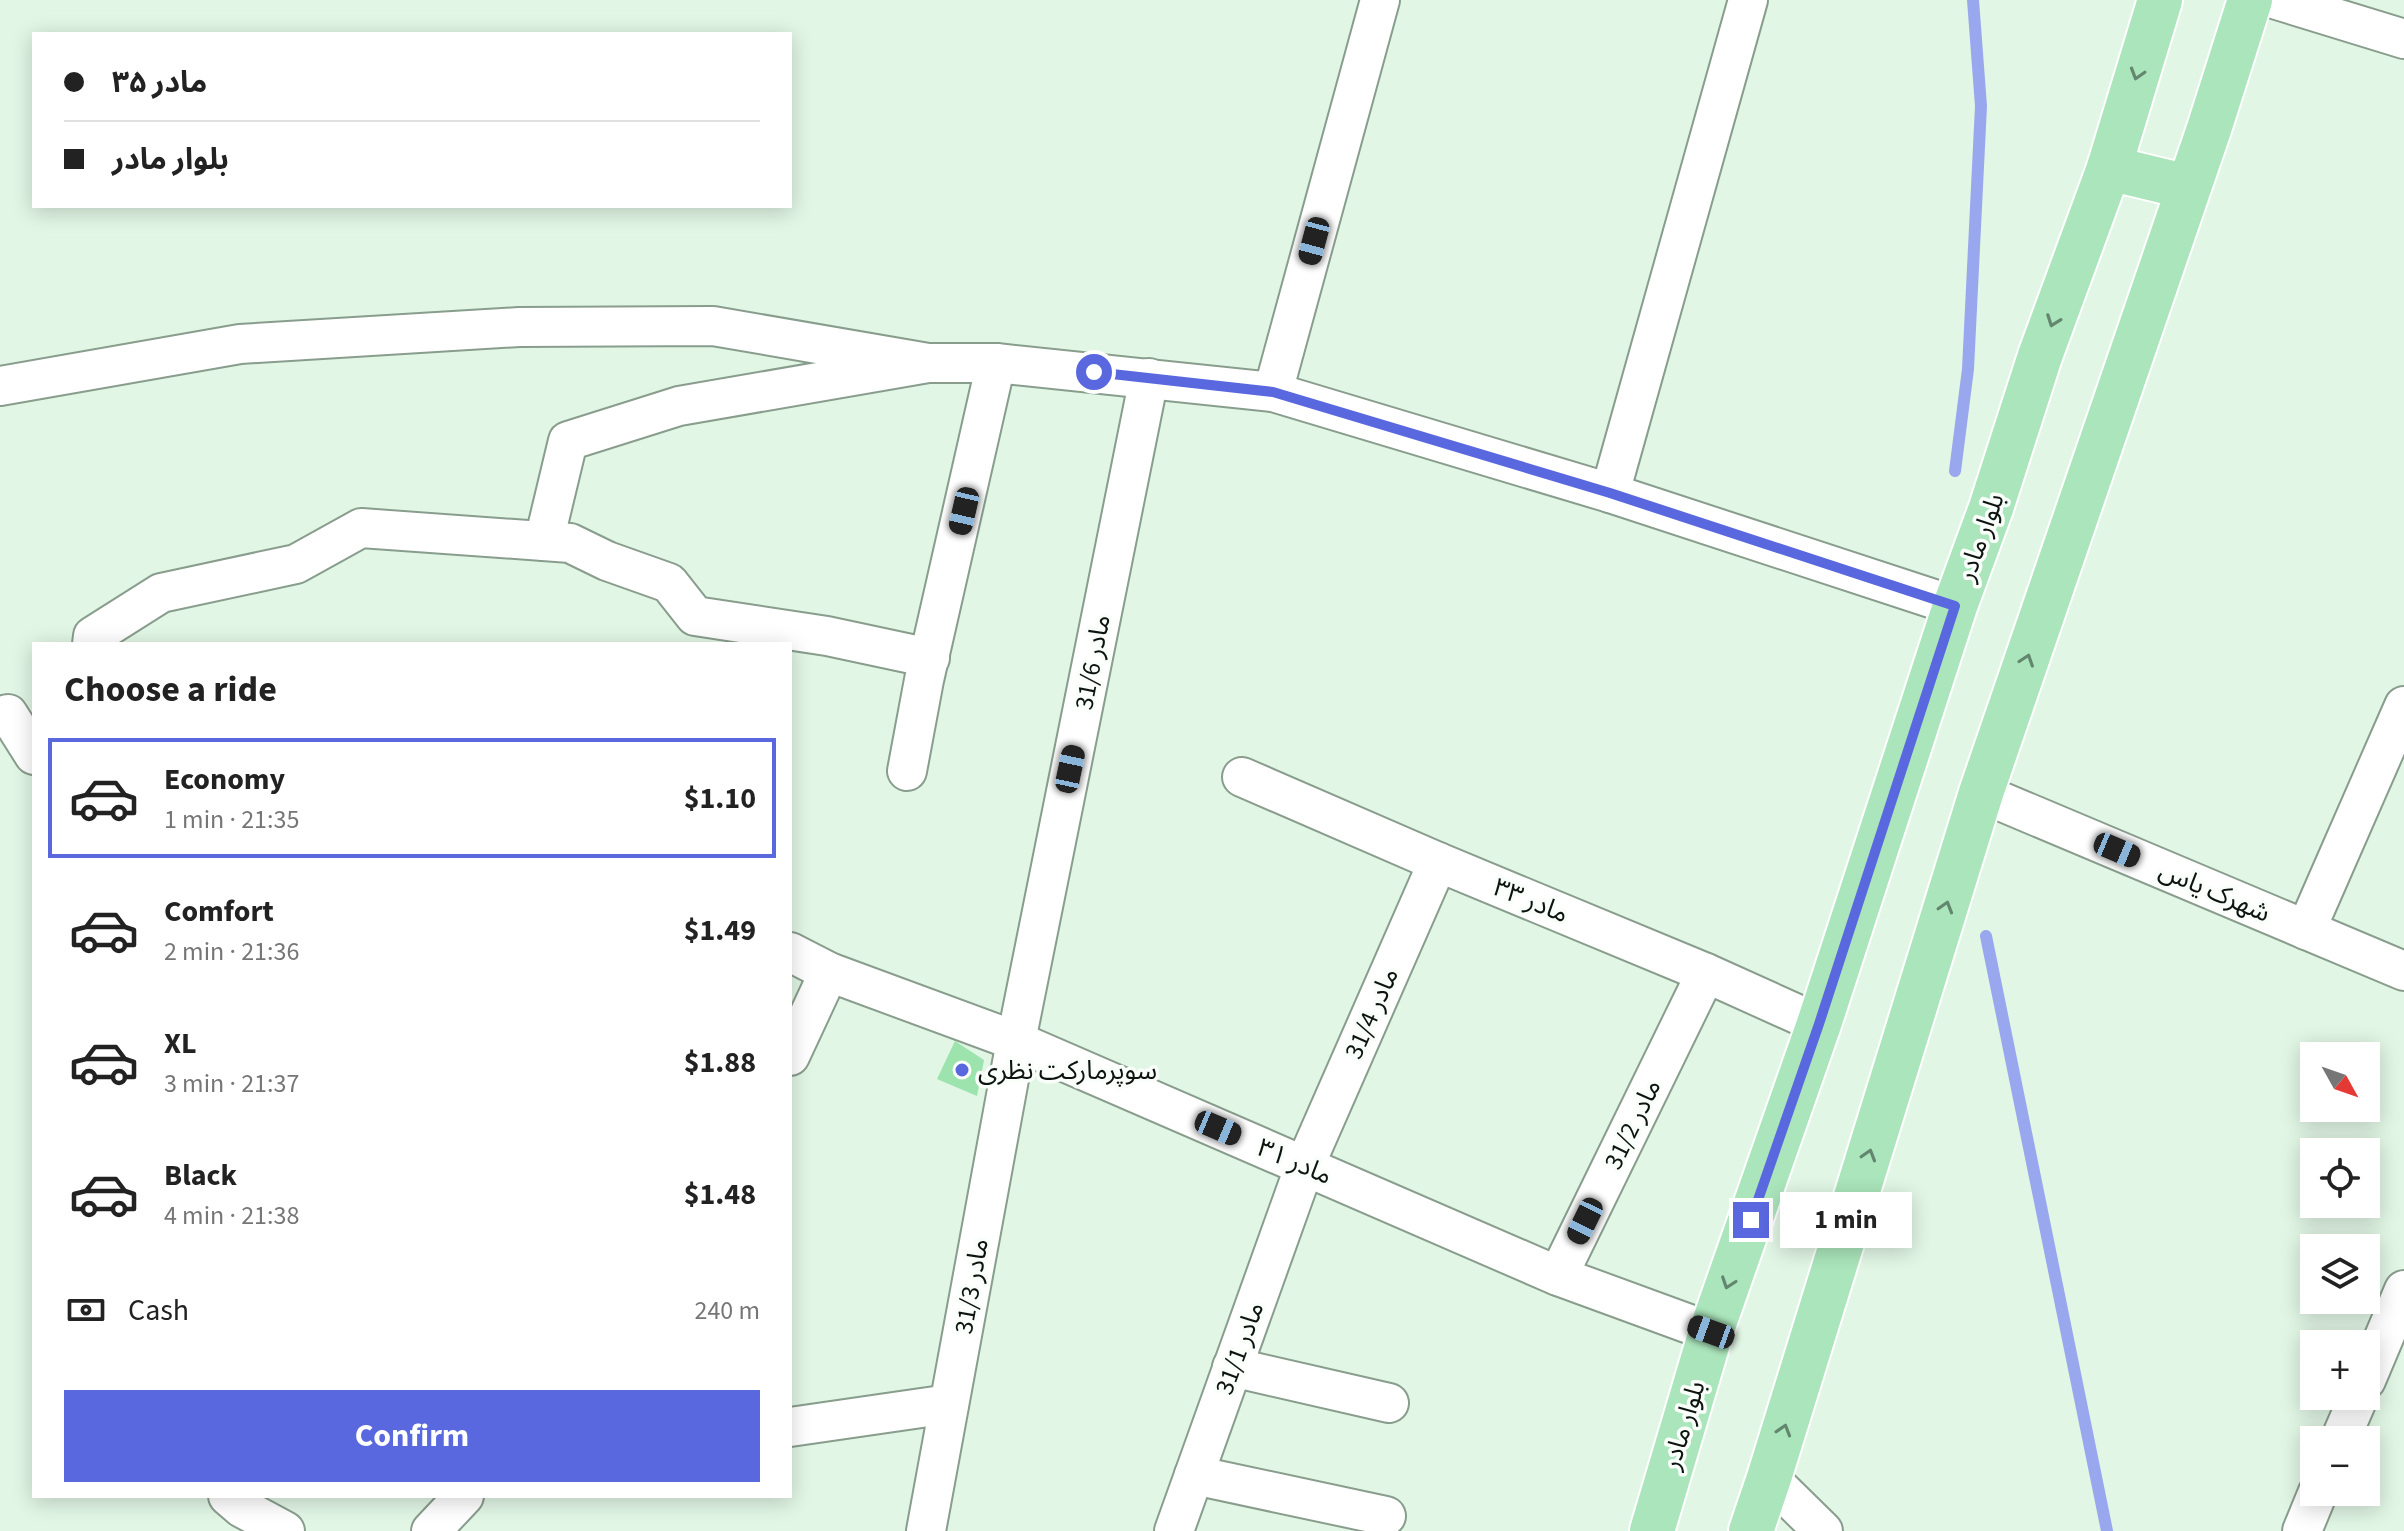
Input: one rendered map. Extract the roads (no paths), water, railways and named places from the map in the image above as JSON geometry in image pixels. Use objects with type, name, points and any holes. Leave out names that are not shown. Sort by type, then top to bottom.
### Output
[{"type":"main road","name":"بلوار مادر","points":[[1652,1531],[1711,1332],[1819,1024],[2040,356],[2109,168],[2160,0]]},
{"type":"main road","points":[[1751,1531],[1981,793],[2209,129],[2250,0]]},
{"type":"main road","points":[[2109,168],[2188,187]]},
{"type":"street","points":[[1273,392],[1380,0]]},
{"type":"street","points":[[1610,493],[1748,0]]},
{"type":"street","points":[[2277,0],[2404,39]]},
{"type":"street","points":[[0,386],[240,344],[519,327],[713,326],[928,363],[996,363],[1273,392],[1610,493],[1955,606]]},
{"type":"street","points":[[544,541],[568,441],[679,406],[928,363]]},
{"type":"street","points":[[907,771],[996,363]]},
{"type":"street","name":"مادر 31/6","points":[[1016,1041],[1149,378]]},
{"type":"street","points":[[92,642],[93,636],[161,593],[296,564],[361,528],[570,543],[607,561],[669,583],[695,616],[827,636],[930,658]]},
{"type":"street","points":[[2306,930],[2404,706]]},
{"type":"street","points":[[14,713],[32,751]]},
{"type":"street","name":"مادر ۳۳","points":[[1242,777],[1706,973],[1819,1024]]},
{"type":"street","name":"شهرک یاس","points":[[1981,793],[2404,971]]},
{"type":"street","name":"مادر 31/4","points":[[1305,1165],[1438,862]]},
{"type":"street","name":"مادر ۳۱","points":[[792,953],[829,972],[1016,1041],[1558,1276],[1711,1332]]},
{"type":"street","points":[[792,1052],[829,972]]},
{"type":"street","name":"مادر 31/2","points":[[1558,1276],[1706,973]]},
{"type":"street","name":"مادر 31/3","points":[[926,1531],[1016,1041]]},
{"type":"street","name":"مادر 31/1","points":[[1174,1531],[1305,1165]]},
{"type":"street","points":[[2380,1347],[2404,1290]]},
{"type":"street","points":[[1232,1367],[1389,1403]]},
{"type":"street","points":[[792,1427],[949,1404]]},
{"type":"street","points":[[1194,1475],[1386,1516]]},
{"type":"street","points":[[1769,1478],[1823,1531]]},
{"type":"street","points":[[230,1498],[242,1508],[285,1531]]},
{"type":"street","points":[[431,1531],[462,1498]]},
{"type":"street","points":[[2302,1531],[2312,1506]]},
{"type":"waterway","points":[[1955,471],[1968,369],[1981,106],[1973,0]]},
{"type":"waterway","points":[[1986,936],[2107,1531]]},
{"type":"place","name":"سوپرمارکت نظری","points":[[962,1070]]}]
